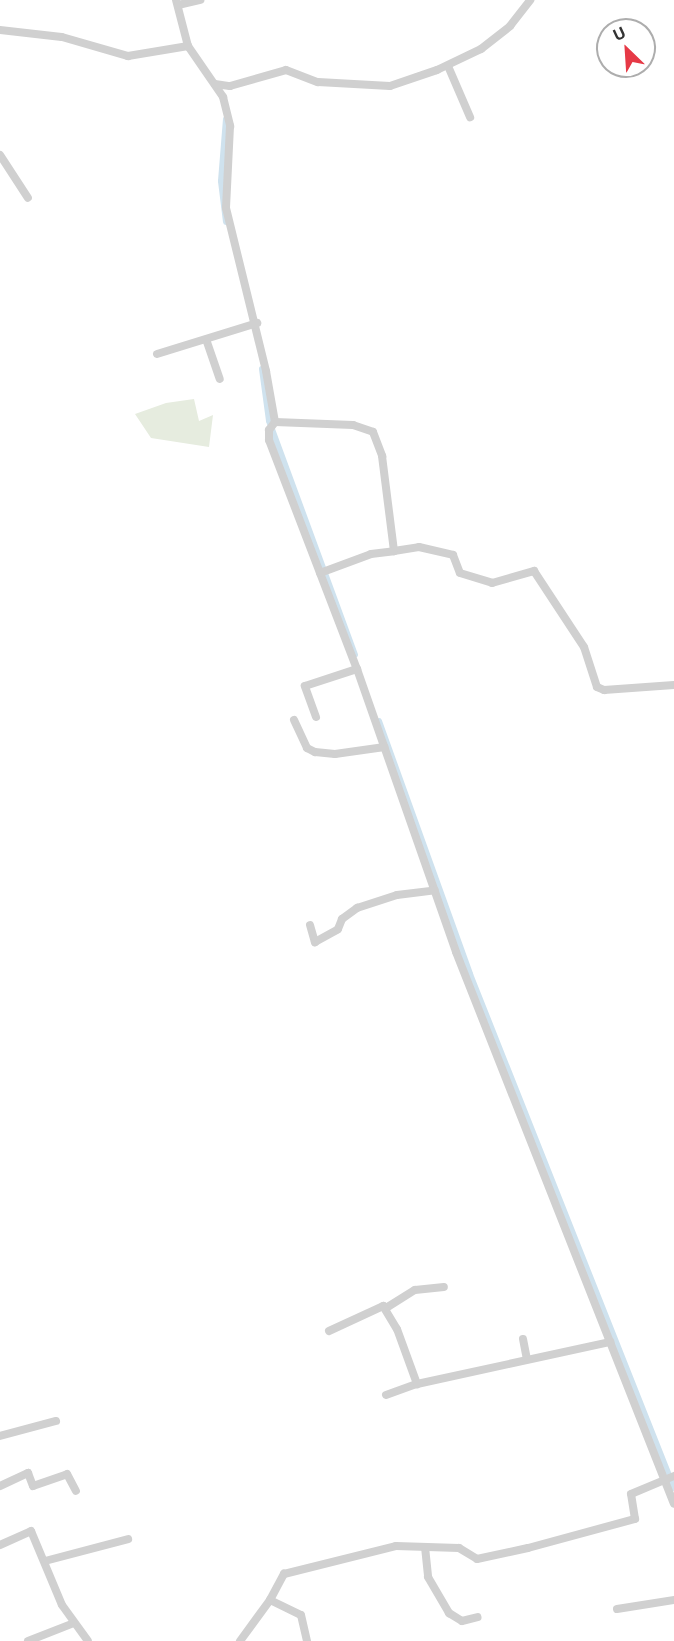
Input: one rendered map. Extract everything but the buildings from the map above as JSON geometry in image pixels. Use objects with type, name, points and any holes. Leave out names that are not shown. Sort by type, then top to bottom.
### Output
[{"type":"street","points":[[200,0],[177,3],[188,46],[215,84],[230,126],[226,208],[254,324],[272,426],[269,440],[324,572],[435,890],[610,1341],[669,1478],[674,1504]]},
{"type":"street","points":[[215,84],[230,87],[286,70],[318,82],[375,87],[448,66],[489,43],[510,26],[530,0]]},
{"type":"street","points":[[0,30],[62,37],[128,56],[188,46]]},
{"type":"street","points":[[448,66],[470,117]]},
{"type":"street","points":[[0,155],[28,198]]},
{"type":"street","points":[[156,354],[207,342],[228,330],[254,324]]},
{"type":"street","points":[[207,342],[220,379]]},
{"type":"street","points":[[272,426],[353,425],[377,436],[394,551]]},
{"type":"street","points":[[324,572],[371,554],[419,547],[453,555],[460,573],[492,583],[534,571],[584,647],[597,687],[604,690],[674,686]]},
{"type":"street","points":[[316,717],[305,686],[357,669]]},
{"type":"street","points":[[294,720],[307,748],[315,752],[335,754],[385,747]]},
{"type":"street","points":[[310,925],[315,942],[338,929],[342,920],[357,908],[397,895],[435,890]]},
{"type":"street","points":[[386,1308],[415,1290],[444,1287]]},
{"type":"street","points":[[329,1331],[380,1306],[386,1308],[417,1384]]},
{"type":"street","points":[[523,1339],[527,1360]]},
{"type":"street","points":[[386,1395],[417,1384],[610,1341]]},
{"type":"street","points":[[0,1436],[56,1421]]},
{"type":"street","points":[[0,1486],[28,1473],[33,1486],[67,1474],[76,1491]]},
{"type":"street","points":[[240,1641],[270,1600],[281,1576],[297,1569],[382,1548],[459,1548],[480,1559],[635,1519],[632,1494],[669,1478]]},
{"type":"street","points":[[0,1545],[31,1531],[62,1605],[88,1641]]},
{"type":"street","points":[[45,1561],[128,1539]]},
{"type":"street","points":[[425,1547],[428,1577],[449,1613],[462,1622],[478,1617]]},
{"type":"street","points":[[270,1600],[301,1615],[307,1641]]},
{"type":"street","points":[[617,1609],[674,1600]]},
{"type":"street","points":[[28,1641],[74,1623]]},
{"type":"shaded area","points":[[194,399],[199,421],[213,415],[209,447],[151,438],[135,414],[166,403]]},
{"type":"waterway","points":[[226,119],[221,181],[226,222]]},
{"type":"waterway","points":[[262,369],[269,421],[355,655]]},
{"type":"waterway","points":[[379,721],[470,974],[674,1488]]}]
